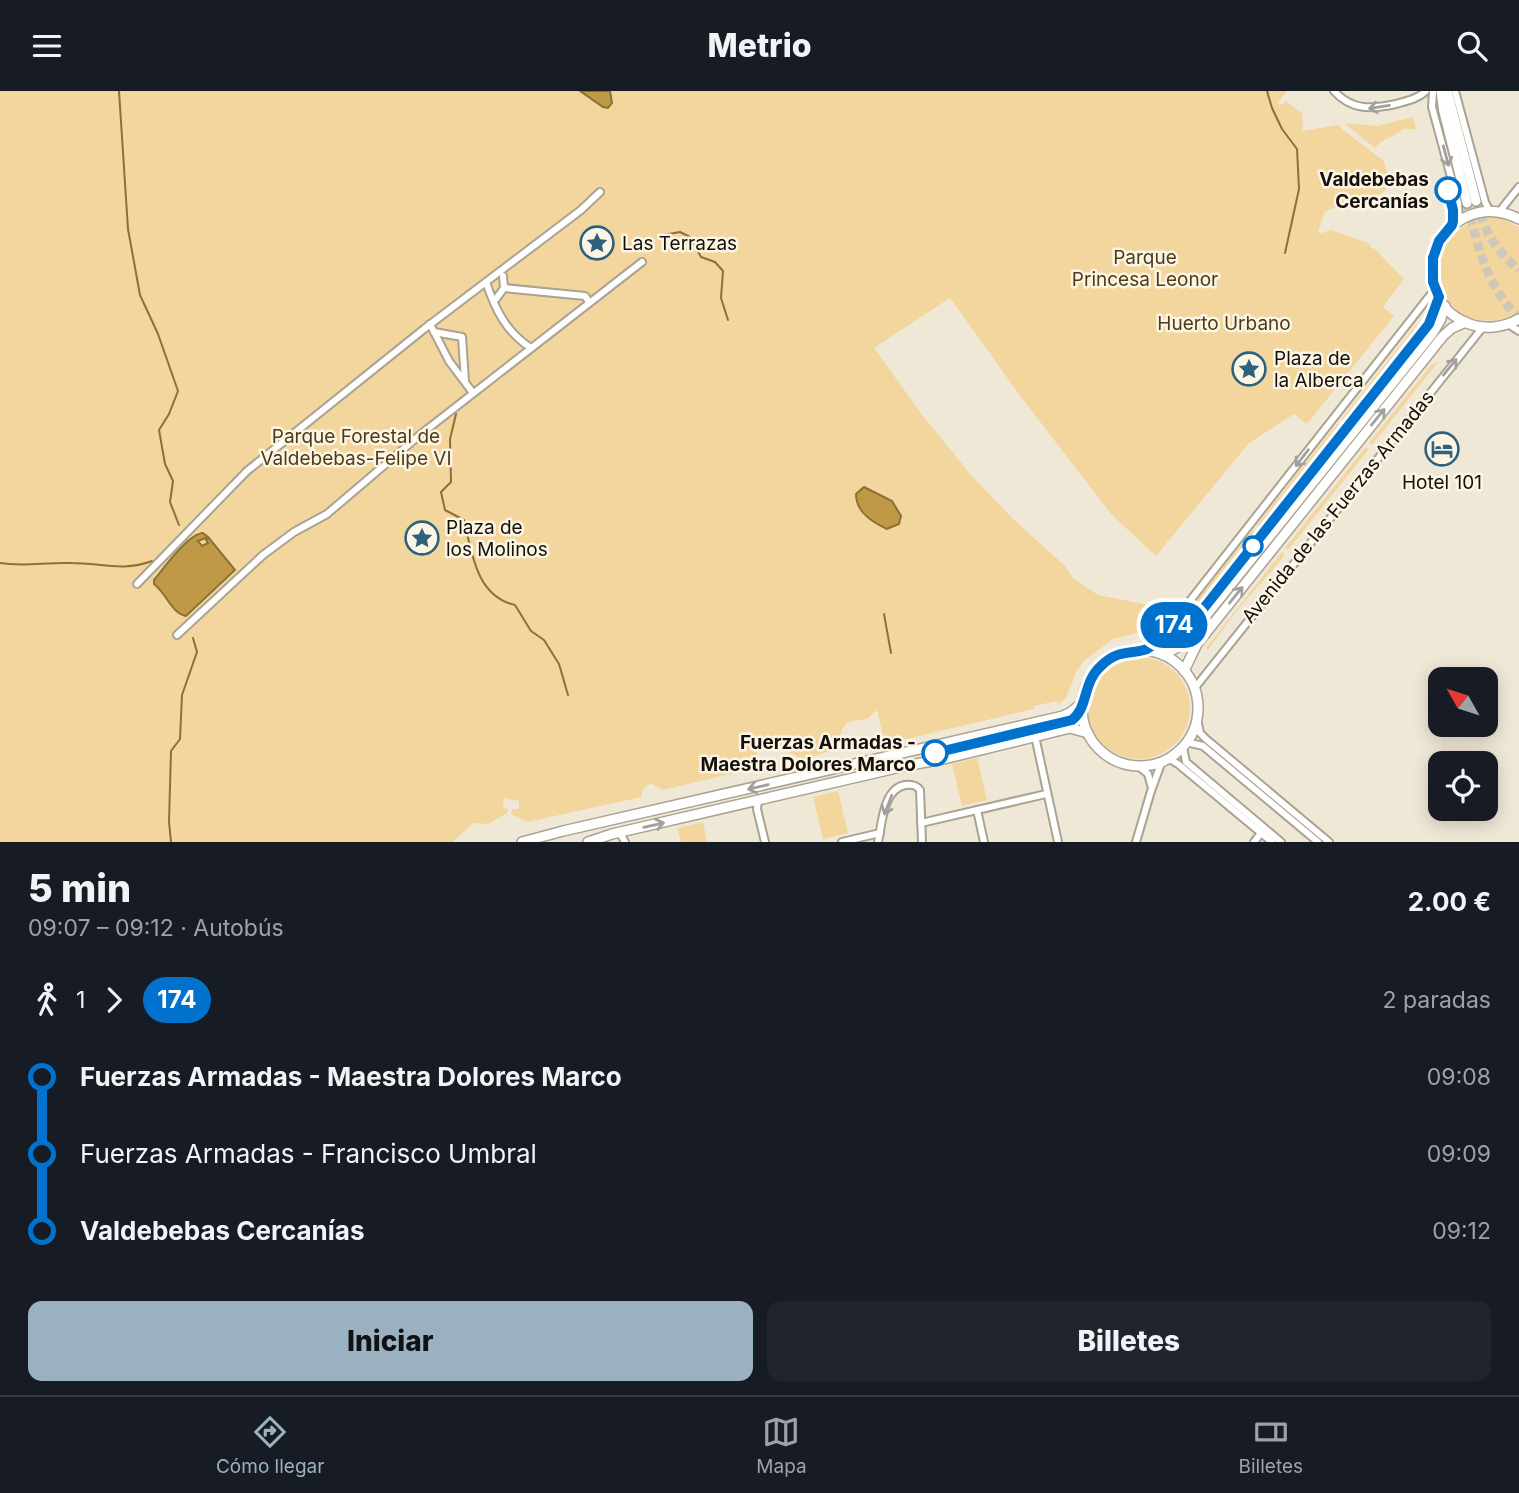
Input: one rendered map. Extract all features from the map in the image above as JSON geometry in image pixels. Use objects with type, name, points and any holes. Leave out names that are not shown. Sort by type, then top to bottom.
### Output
[{"type":"street","points":[[1334,91],[1350,104],[1368,109],[1416,98],[1426,91]]},
{"type":"street","points":[[1433,91],[1432,107],[1458,203],[1460,220]]},
{"type":"street","points":[[1441,91],[1444,112],[1472,202],[1447,91]]},
{"type":"street","points":[[1455,91],[1485,202],[1494,212]]},
{"type":"street","points":[[1494,212],[1512,197],[1519,187]]},
{"type":"street","points":[[137,584],[247,471],[430,324],[581,210],[600,192]]},
{"type":"street","points":[[1517,217],[1494,212],[1474,214],[1460,220],[1447,230],[1436,249],[1432,272],[1435,289],[1444,306],[1466,322],[1483,327],[1508,324],[1519,319]]},
{"type":"street","points":[[177,635],[263,555],[288,536],[327,514],[473,393],[642,262]]},
{"type":"street","points":[[496,299],[503,288],[503,276]]},
{"type":"street","points":[[486,282],[502,319],[517,337],[531,348]]},
{"type":"street","points":[[503,288],[585,296],[589,302]]},
{"type":"street","points":[[1145,650],[1167,630],[1435,289]]},
{"type":"street","name":"Avenida de las Fuerzas Armadas","points":[[1163,655],[1185,642],[1261,548],[1432,334],[1440,321],[1444,306]]},
{"type":"street","name":"Avenida de las Fuerzas Armadas","points":[[1184,671],[1196,644],[1443,335],[1466,322]]},
{"type":"street","points":[[430,324],[449,361],[473,393]]},
{"type":"street","points":[[1508,324],[1519,331]]},
{"type":"street","name":"Avenida de las Fuerzas Armadas","points":[[1194,689],[1483,327]]},
{"type":"street","points":[[434,332],[462,337],[465,383]]},
{"type":"street","points":[[1272,842],[1178,764],[1165,760],[1137,765],[1123,763],[1097,747],[1088,733],[1083,702],[1088,683],[1102,664],[1122,653],[1145,650],[1163,655],[1184,671],[1194,689],[1200,733],[1329,842]]},
{"type":"street","points":[[522,842],[1063,716],[1083,702]]},
{"type":"street","points":[[1136,842],[1151,791],[1165,760],[1184,745],[1197,719]]},
{"type":"street","points":[[588,842],[623,837],[758,801],[1070,728],[1088,733]]},
{"type":"street","points":[[1035,736],[1058,842]]},
{"type":"street","points":[[1184,745],[1186,762],[1281,842]]},
{"type":"street","points":[[1184,745],[1203,746],[1318,842]]},
{"type":"street","points":[[1137,765],[1151,779],[1151,791]]},
{"type":"street","points":[[877,842],[891,795],[902,785],[911,785],[920,790],[922,842]]},
{"type":"street","points":[[921,823],[1046,794]]},
{"type":"street","points":[[758,801],[765,842]]},
{"type":"street","points":[[977,810],[984,842]]},
{"type":"street","points":[[842,842],[880,833]]},
{"type":"street","points":[[1254,842],[1261,833]]},
{"type":"green space","name":"Parque Forestal de Valdebebas-Felipe VI","points":[[0,91],[1287,91],[1278,103],[1282,105],[1286,101],[1302,113],[1303,131],[1337,125],[1384,161],[1390,183],[1383,193],[1325,211],[1318,232],[1331,230],[1371,244],[1370,247],[1404,279],[1383,307],[1394,316],[1307,424],[1294,414],[1249,443],[1156,556],[1111,514],[1021,397],[950,298],[874,348],[923,416],[971,475],[1012,518],[1065,566],[1073,578],[1098,595],[1155,606],[1162,600],[1165,603],[1142,632],[1113,639],[1084,661],[1076,672],[1066,698],[1058,705],[1057,701],[1034,706],[1034,709],[885,744],[877,710],[867,719],[848,722],[834,750],[804,759],[780,749],[759,746],[747,770],[663,790],[652,784],[647,785],[642,790],[642,797],[527,822],[511,814],[512,809],[519,809],[519,801],[504,798],[503,808],[509,809],[507,813],[488,824],[473,823],[453,842],[0,842]]},
{"type":"green space","points":[[1413,117],[1416,129],[1403,129],[1375,148],[1344,123],[1377,126]]},
{"type":"green space","points":[[1483,218],[1500,218],[1519,227],[1519,313],[1493,321],[1470,318],[1453,306],[1442,289],[1438,270],[1443,249],[1457,231]]},
{"type":"green space","points":[[1416,325],[1423,330],[1347,425],[1341,420]]},
{"type":"green space","points":[[1438,362],[1372,445],[1369,443],[1431,365]]},
{"type":"green space","points":[[1337,424],[1343,430],[1263,530],[1257,525]]},
{"type":"green space","points":[[1366,447],[1369,449],[1288,550],[1285,548]]},
{"type":"green space","points":[[1253,530],[1259,535],[1196,614],[1181,620]]},
{"type":"green space","points":[[1282,552],[1285,555],[1235,613],[1208,650],[1206,648]]},
{"type":"green space","points":[[1139,657],[1158,661],[1175,672],[1186,689],[1190,708],[1186,727],[1175,744],[1158,755],[1139,759],[1120,755],[1103,744],[1092,727],[1088,708],[1092,689],[1103,672],[1120,661]]},
{"type":"green space","points":[[977,758],[987,800],[962,806],[952,764]]},
{"type":"green space","points":[[838,791],[848,833],[823,839],[813,797]]},
{"type":"green space","points":[[703,822],[707,842],[681,842],[677,828]]},
{"type":"shaded area","points":[[580,91],[610,91],[612,103],[608,108],[603,107]]},
{"type":"shaded area","points":[[864,487],[892,501],[901,516],[899,524],[887,529],[866,516],[859,506],[856,494]]},
{"type":"shaded area","points":[[203,533],[208,537],[198,541],[202,546],[208,543],[206,540],[209,538],[235,570],[186,616],[176,611],[154,584],[154,580],[190,539]]},
{"type":"waterway","points":[[119,91],[128,229],[140,295],[158,334],[178,391],[159,430],[165,464],[173,481],[170,502],[179,525]]},
{"type":"waterway","points":[[1267,91],[1282,129],[1297,149],[1299,189],[1285,253]]},
{"type":"waterway","points":[[663,235],[680,232],[690,237],[701,257],[715,262],[723,271],[721,298],[728,320]]},
{"type":"waterway","points":[[456,414],[450,439],[451,482],[441,492],[445,510],[464,520],[473,559],[484,583],[492,593],[515,605],[531,631],[544,640],[559,664],[568,695]]},
{"type":"waterway","points":[[0,563],[131,566],[152,561]]},
{"type":"waterway","points":[[884,614],[891,653]]},
{"type":"waterway","points":[[171,842],[171,751],[180,739],[182,695],[197,652],[193,638]]},
{"type":"tunnel","points":[[1476,201],[1492,239],[1519,270]]},
{"type":"tunnel","points":[[1467,203],[1479,249],[1491,279],[1519,318]]},
{"type":"bus line","name":"174","points":[[935,753],[1072,720],[1082,710],[1088,683],[1102,664],[1122,653],[1145,650],[1167,630],[1200,613],[1429,324],[1439,297],[1433,282],[1433,258],[1439,241],[1453,221],[1448,190]]},
{"type":"place","name":"Valdebebas Cercanías","points":[[1448,190]]},
{"type":"place","name":"Las Terrazas","points":[[597,243]]},
{"type":"place","name":"Plaza de la Alberca","points":[[1249,369]]},
{"type":"place","name":"Hotel 101","points":[[1442,449]]},
{"type":"place","name":"Plaza de los Molinos","points":[[422,538]]},
{"type":"place","name":"Fuerzas Armadas - Maestra Dolores Marco","points":[[935,753]]},
{"type":"park label","name":"Parque Princesa Leonor","points":[[1145,268]]},
{"type":"park label","name":"Huerto Urbano","points":[[1224,323]]}]
